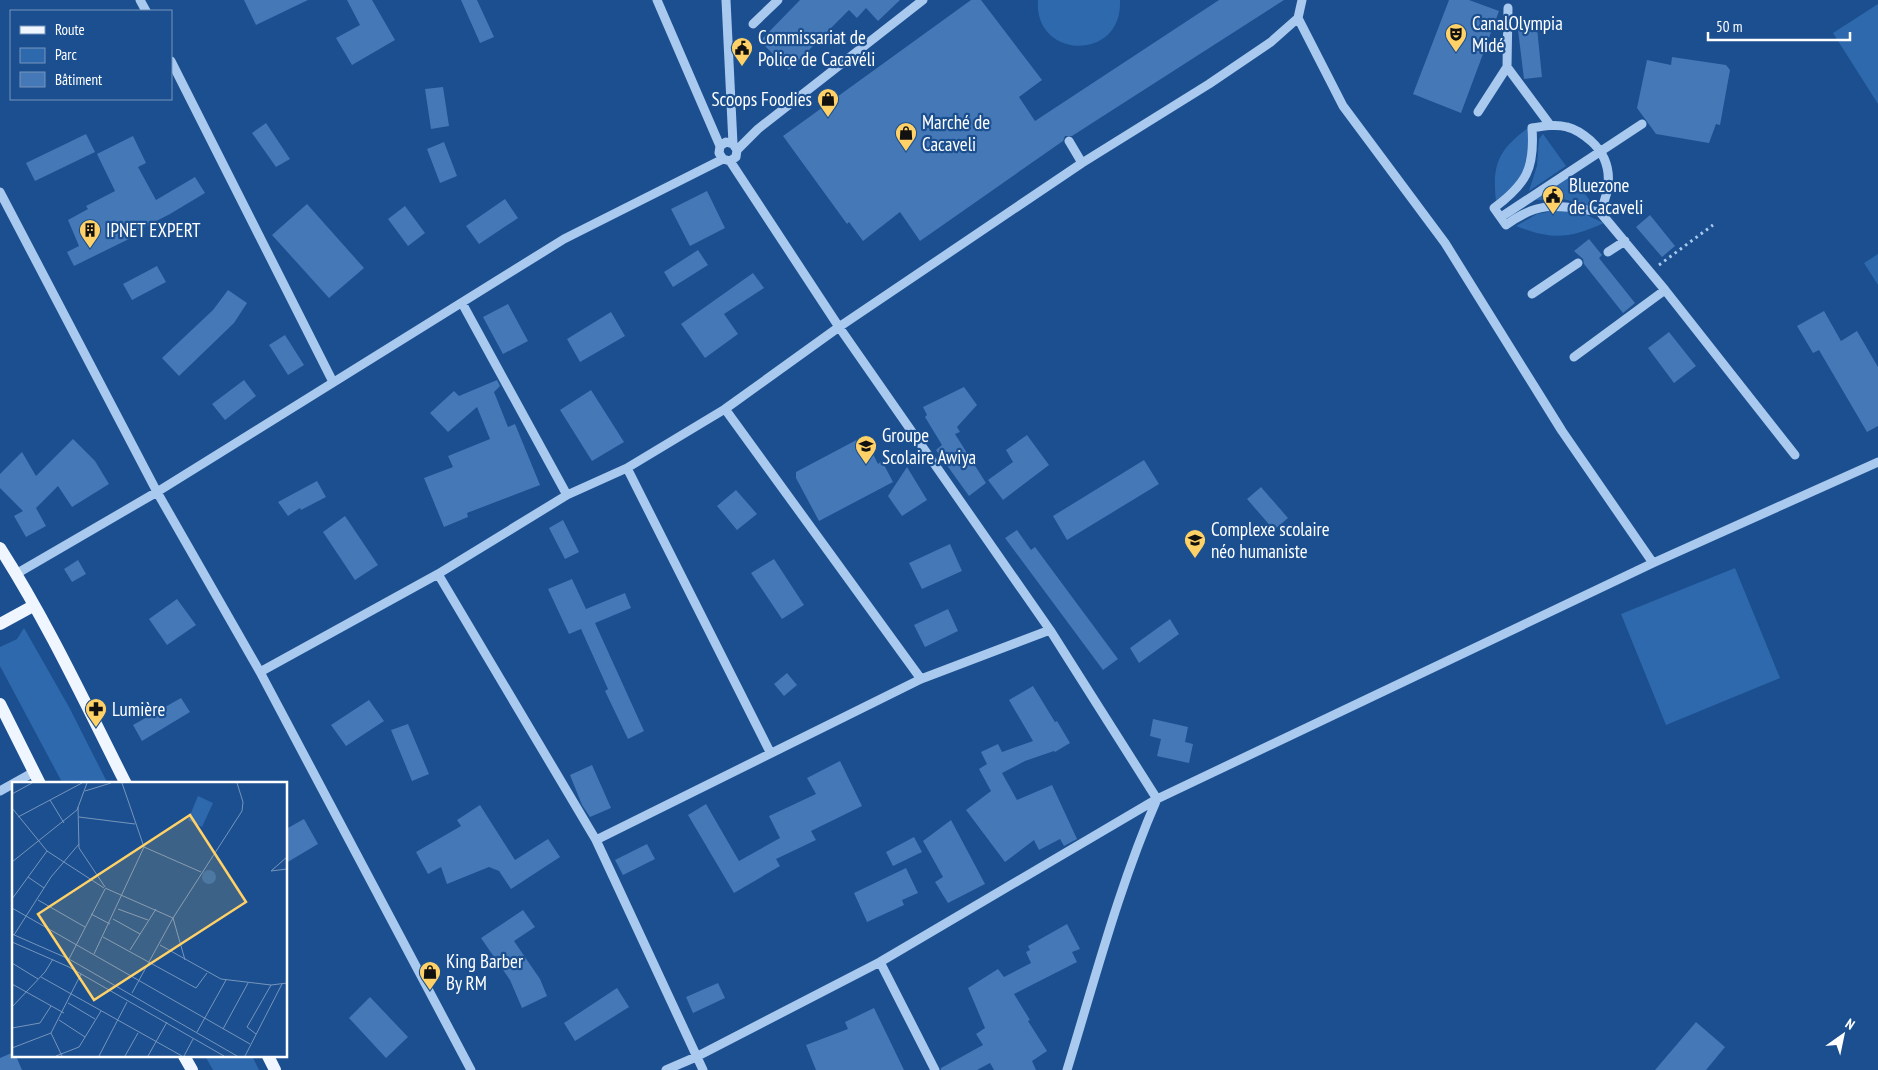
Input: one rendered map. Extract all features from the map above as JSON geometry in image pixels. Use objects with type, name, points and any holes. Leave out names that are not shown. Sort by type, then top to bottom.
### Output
[{"type":"main road","points":[[0,548],[16,574],[125,782]]},
{"type":"main road","points":[[0,624],[33,606]]},
{"type":"main road","points":[[0,704],[39,782]]},
{"type":"main road","points":[[185,1058],[192,1070]]},
{"type":"main road","points":[[269,1058],[275,1070]]},
{"type":"street","points":[[657,0],[720,146],[719,154],[726,160],[839,327],[1050,630],[1157,799]]},
{"type":"street","points":[[16,574],[157,492],[564,239],[726,160],[736,157],[726,0]]},
{"type":"street","points":[[753,24],[778,0]]},
{"type":"street","points":[[735,146],[923,0]]},
{"type":"street","points":[[260,672],[438,574],[567,495],[627,468],[724,409],[839,327],[1082,162],[1209,84],[1271,42],[1298,18],[1302,0]]},
{"type":"street","points":[[1478,112],[1507,67],[1508,8]]},
{"type":"street","points":[[1298,18],[1344,106],[1445,243],[1562,431],[1653,563]]},
{"type":"street","points":[[172,63],[333,382]]},
{"type":"street","points":[[1507,67],[1550,125]]},
{"type":"street","points":[[1501,218],[1600,150],[1642,124]]},
{"type":"street","points":[[1600,212],[1607,196],[1609,178],[1606,161],[1600,150],[1583,134],[1567,127],[1550,125],[1532,128],[1533,143],[1528,172],[1521,184],[1494,208],[1506,225],[1518,216],[1537,208],[1551,206],[1600,212],[1626,241],[1795,455]]},
{"type":"street","points":[[1068,141],[1082,162]]},
{"type":"street","points":[[720,146],[726,142],[735,146]]},
{"type":"street","points":[[0,192],[157,492],[260,672],[472,1070]]},
{"type":"street","points":[[1608,252],[1626,241]]},
{"type":"street","points":[[1532,294],[1578,263]]},
{"type":"street","points":[[1574,357],[1665,290]]},
{"type":"street","points":[[462,303],[567,495]]},
{"type":"street","points":[[724,409],[921,678]]},
{"type":"street","points":[[666,1070],[696,1057],[880,962],[1157,799],[1653,563],[1878,462]]},
{"type":"street","points":[[627,468],[770,752]]},
{"type":"street","points":[[438,574],[596,840],[703,1070]]},
{"type":"street","points":[[596,840],[921,678],[1050,630]]},
{"type":"street","points":[[16,782],[34,772]]},
{"type":"street","points":[[0,791],[12,784]]},
{"type":"street","points":[[1067,1070],[1123,886],[1142,833],[1157,799]]},
{"type":"street","points":[[880,962],[934,1070]]},
{"type":"path","points":[[1650,271],[1713,225]]},
{"type":"green space","points":[[1038,0],[1120,0],[1117,21],[1108,35],[1094,43],[1078,46],[1063,43],[1049,34],[1040,20]]},
{"type":"green space","points":[[1878,4],[1878,104],[1833,33]]},
{"type":"green space","points":[[1528,128],[1531,145],[1522,178],[1496,201],[1495,178],[1499,159],[1510,144]]},
{"type":"green space","points":[[1543,134],[1566,166],[1529,191],[1537,166],[1539,139]]},
{"type":"green space","points":[[1572,175],[1593,205],[1563,199],[1535,200]]},
{"type":"green space","points":[[1559,210],[1582,213],[1604,223],[1581,232],[1560,236],[1540,234],[1516,226],[1537,214]]},
{"type":"green space","points":[[1878,254],[1878,285],[1864,263]]},
{"type":"green space","points":[[1735,568],[1780,678],[1666,725],[1621,614]]},
{"type":"green space","points":[[24,628],[69,707],[107,782],[62,782],[0,666],[0,647],[17,639]]},
{"type":"green space","points":[[206,1058],[253,1058],[259,1070],[213,1070]]},
{"type":"building","points":[[244,0],[308,0],[256,25]]},
{"type":"building","points":[[347,0],[372,0],[395,40],[352,65],[336,38],[360,25]]},
{"type":"building","points":[[461,0],[477,0],[494,37],[480,43]]},
{"type":"building","points":[[800,0],[900,0],[878,21],[866,8],[857,18],[849,10],[789,70],[760,41]]},
{"type":"building","points":[[971,0],[981,0],[1042,80],[1019,97],[1035,121],[1219,0],[1284,0],[1072,136],[1065,136],[1063,141],[920,241],[900,212],[863,241],[849,222],[847,224],[783,136]]},
{"type":"building","name":"CanalOlympia Midé","points":[[1449,0],[1469,0],[1499,11],[1461,113],[1413,94]]},
{"type":"building","points":[[1537,28],[1542,77],[1524,79],[1518,30]]},
{"type":"building","points":[[1672,57],[1726,65],[1730,70],[1720,125],[1716,124],[1709,143],[1656,134],[1637,108],[1647,60],[1671,65]]},
{"type":"building","points":[[443,87],[449,126],[431,129],[425,89]]},
{"type":"building","points":[[266,123],[290,159],[276,167],[252,133]]},
{"type":"building","points":[[86,134],[95,152],[35,181],[26,163]]},
{"type":"building","points":[[133,136],[146,163],[138,167],[156,200],[195,177],[205,193],[131,234],[133,237],[74,266],[67,252],[79,246],[68,220],[88,209],[86,206],[115,191],[97,154]]},
{"type":"building","points":[[444,142],[457,176],[440,183],[427,149]]},
{"type":"building","points":[[707,191],[725,228],[690,246],[671,209]]},
{"type":"building","points":[[505,199],[518,218],[479,244],[466,226]]},
{"type":"building","points":[[307,204],[364,268],[329,298],[272,235]]},
{"type":"building","points":[[405,206],[425,233],[408,246],[388,219]]},
{"type":"building","points":[[1650,215],[1675,246],[1662,257],[1636,227]]},
{"type":"building","points":[[1589,239],[1602,255],[1599,258],[1635,303],[1623,313],[1584,264],[1583,259],[1574,251]]},
{"type":"building","points":[[698,250],[708,265],[673,287],[664,272]]},
{"type":"building","points":[[157,266],[166,282],[132,300],[123,284]]},
{"type":"building","points":[[753,273],[764,288],[724,314],[738,334],[705,358],[681,324]]},
{"type":"building","points":[[228,290],[247,303],[234,323],[179,376],[162,358],[213,310]]},
{"type":"building","points":[[508,304],[528,341],[503,354],[483,317]]},
{"type":"building","points":[[1824,311],[1841,341],[1857,331],[1878,367],[1878,426],[1867,432],[1819,350],[1813,353],[1797,326]]},
{"type":"building","points":[[611,312],[625,336],[580,362],[567,339]]},
{"type":"building","points":[[1669,332],[1696,366],[1674,383],[1648,348]]},
{"type":"building","points":[[285,335],[304,365],[288,375],[269,345]]},
{"type":"building","points":[[244,380],[256,396],[225,420],[212,404]]},
{"type":"building","points":[[497,380],[500,386],[494,392],[508,427],[515,424],[540,485],[467,513],[468,517],[444,527],[424,478],[453,467],[448,456],[490,439],[477,407],[448,432],[430,413],[454,391],[459,396]]},
{"type":"building","points":[[964,387],[977,405],[957,427],[960,432],[955,434],[986,483],[969,496],[936,450],[942,445],[925,417],[927,415],[923,407]]},
{"type":"building","points":[[591,390],[624,442],[592,461],[560,410]]},
{"type":"building","points":[[1027,435],[1049,465],[1003,500],[988,480],[1013,462],[1006,450]]},
{"type":"building","points":[[864,436],[878,464],[882,461],[893,482],[819,521],[796,478],[796,472]]},
{"type":"building","points":[[73,439],[95,461],[109,484],[72,507],[58,486],[36,508],[46,526],[26,537],[14,516],[23,511],[0,488],[0,474],[22,452],[36,476]]},
{"type":"building","points":[[1144,460],[1159,484],[1067,540],[1053,516]]},
{"type":"building","points":[[907,467],[927,500],[902,516],[888,496]]},
{"type":"building","points":[[317,481],[326,497],[301,510],[300,508],[288,516],[278,502]]},
{"type":"building","points":[[1261,487],[1288,518],[1274,530],[1247,499]]},
{"type":"building","points":[[736,490],[757,514],[737,530],[717,506]]},
{"type":"building","points":[[345,516],[378,565],[355,580],[323,532]]},
{"type":"building","points":[[563,520],[579,552],[565,559],[549,528]]},
{"type":"building","points":[[1017,530],[1031,550],[1035,547],[1118,659],[1103,670],[1005,538]]},
{"type":"building","points":[[950,544],[962,571],[922,589],[909,563]]},
{"type":"building","points":[[774,559],[804,605],[782,619],[751,573]]},
{"type":"building","points":[[78,560],[86,574],[72,582],[64,569]]},
{"type":"building","points":[[572,579],[586,609],[625,593],[631,608],[595,623],[644,731],[628,739],[605,691],[608,689],[581,629],[569,634],[548,589]]},
{"type":"building","points":[[177,599],[196,625],[167,645],[149,619]]},
{"type":"building","points":[[948,609],[958,631],[925,647],[914,625]]},
{"type":"building","points":[[1170,619],[1179,634],[1139,663],[1130,648]]},
{"type":"building","points":[[787,673],[797,685],[784,696],[774,684]]},
{"type":"building","points":[[1033,686],[1070,743],[1055,752],[1025,761],[1002,773],[1017,800],[1052,785],[1077,839],[1064,846],[1060,839],[1039,850],[1034,840],[1005,862],[966,810],[991,791],[979,769],[987,764],[981,752],[998,744],[1002,752],[1033,741],[1009,700]]},
{"type":"building","points":[[181,698],[190,712],[142,741],[133,725]]},
{"type":"building","points":[[369,700],[384,721],[346,746],[331,725]]},
{"type":"building","points":[[1153,719],[1188,727],[1185,742],[1193,744],[1189,763],[1157,756],[1161,739],[1150,736]]},
{"type":"building","points":[[408,724],[429,774],[412,781],[391,730]]},
{"type":"building","points":[[840,761],[862,806],[811,831],[816,840],[776,859],[780,866],[734,893],[688,815],[706,804],[739,861],[780,838],[769,816],[816,794],[807,778]]},
{"type":"building","points":[[592,765],[611,808],[590,817],[582,805],[570,775]]},
{"type":"building","points":[[480,805],[515,860],[548,839],[560,857],[511,889],[499,871],[489,867],[447,884],[441,867],[428,874],[416,852],[461,826],[457,820]]},
{"type":"building","points":[[304,819],[318,844],[288,862],[288,828]]},
{"type":"building","points":[[951,820],[985,884],[948,903],[935,882],[943,877],[923,841]]},
{"type":"building","points":[[914,837],[922,852],[893,866],[886,852]]},
{"type":"building","points":[[647,844],[655,859],[623,875],[615,860]]},
{"type":"building","points":[[906,868],[918,893],[902,900],[904,905],[867,922],[854,893]]},
{"type":"building","points":[[523,910],[535,927],[514,941],[540,979],[547,996],[522,1008],[510,980],[481,938]]},
{"type":"building","points":[[1067,924],[1080,949],[1072,952],[1077,962],[1014,994],[1047,1051],[1032,1061],[1036,1070],[994,1070],[990,1063],[977,1070],[941,1070],[941,1068],[983,1045],[976,1034],[985,1028],[968,988],[998,969],[1004,977],[1031,963],[1026,952],[1030,950],[1028,946]]},
{"type":"building","points":[[718,983],[725,998],[693,1013],[686,997]]},
{"type":"building","points":[[617,988],[629,1007],[575,1041],[564,1023]]},
{"type":"building","points":[[370,997],[408,1037],[386,1058],[349,1018]]},
{"type":"building","points":[[874,1008],[904,1070],[816,1070],[806,1045],[848,1029],[845,1022]]},
{"type":"building","points":[[1696,1022],[1725,1047],[1706,1070],[1655,1070]]},
{"type":"building","points":[[12,1053],[12,1058],[17,1058],[22,1070],[0,1070],[0,1058]]},
{"type":"place","name":"CanalOlympia Midé","points":[[1456,53]]},
{"type":"place","name":"Commissariat de Police de Cacavéli","points":[[742,67]]},
{"type":"place","name":"Scoops Foodies","points":[[828,118]]},
{"type":"place","name":"Marché de Cacaveli","points":[[906,152]]},
{"type":"place","name":"Bluezone de Cacaveli","points":[[1553,215]]},
{"type":"place","name":"IPNET EXPERT","points":[[90,249]]},
{"type":"place","name":"Groupe Scolaire Awiya","points":[[866,465]]},
{"type":"place","name":"Complexe scolaire néo humaniste","points":[[1195,559]]},
{"type":"place","name":"Lumière","points":[[96,728]]},
{"type":"place","name":"King Barber By RM","points":[[430,991]]}]
